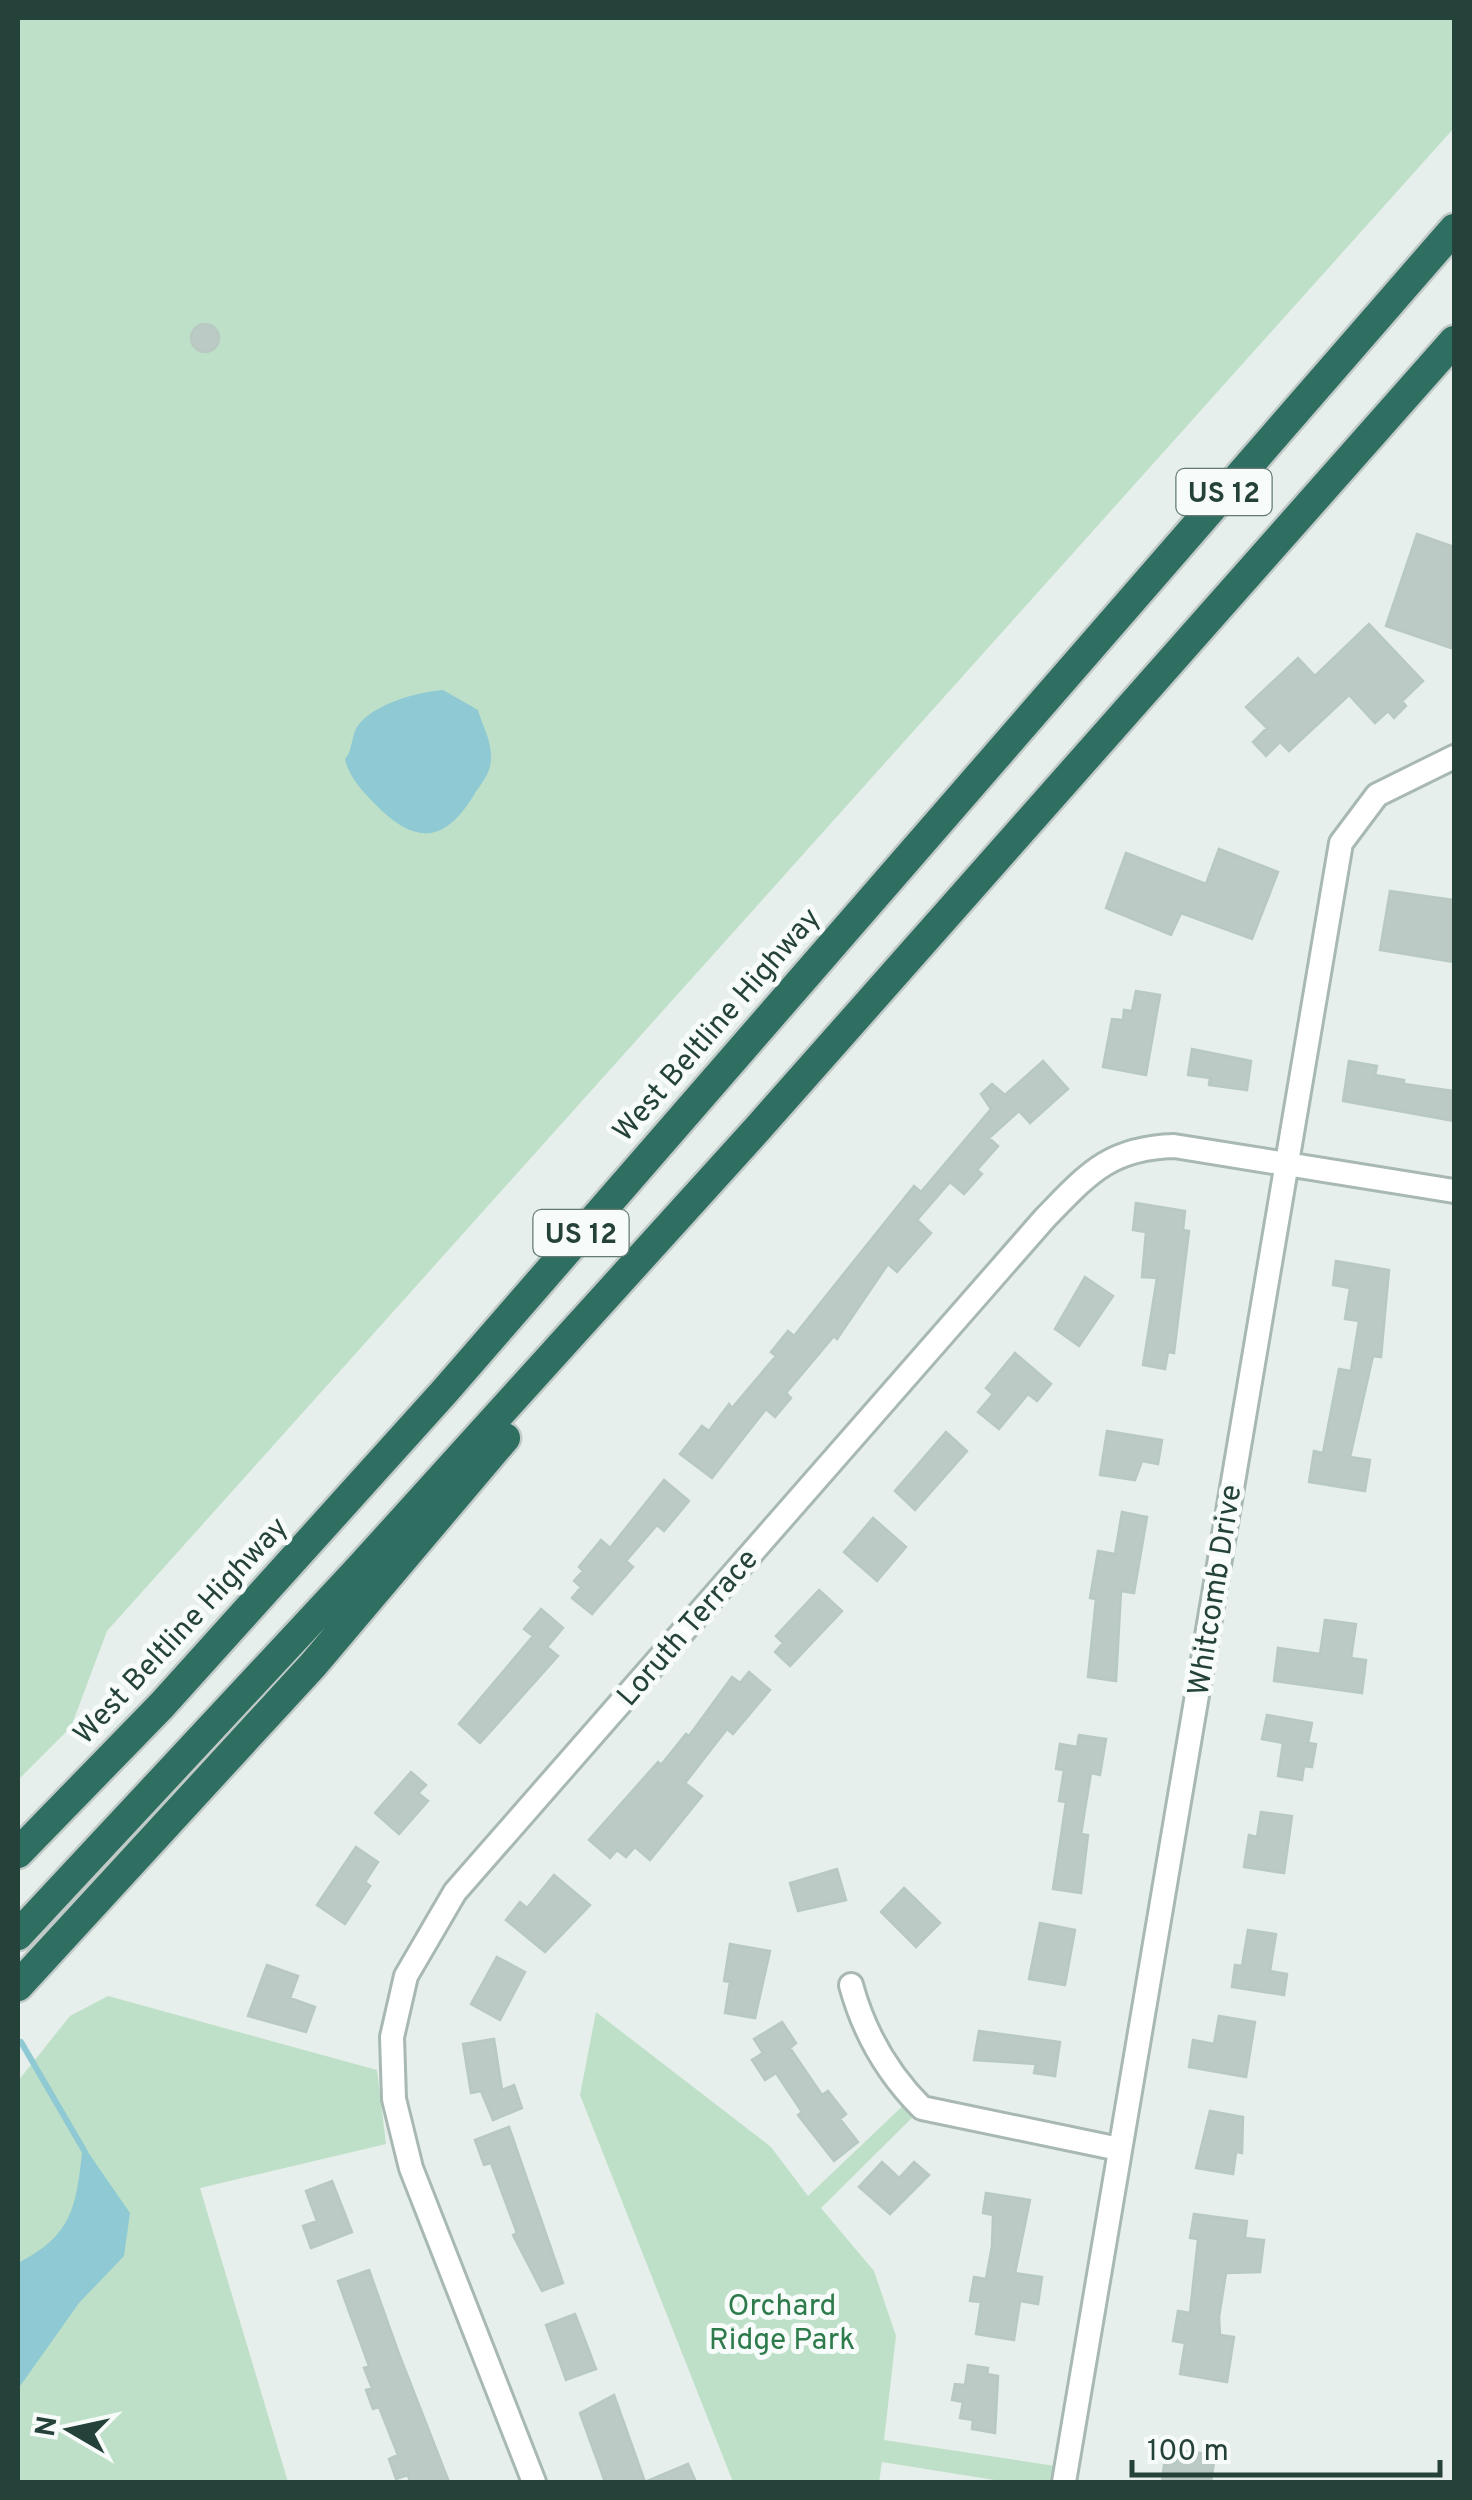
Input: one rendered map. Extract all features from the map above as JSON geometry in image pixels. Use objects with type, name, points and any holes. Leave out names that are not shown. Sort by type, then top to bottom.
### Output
[{"type":"highway","name":"West Beltline Highway","points":[[18,1853],[162,1705],[458,1376],[1454,229]]},
{"type":"highway","name":"US 12","points":[[18,1935],[359,1570],[760,1126],[1454,342]]},
{"type":"highway","points":[[18,1986],[313,1666],[760,1126]]},
{"type":"highway","points":[[18,1835],[162,1705]]},
{"type":"street","name":"Whitcomb Drive","points":[[1064,2482],[1341,843],[1377,795],[1454,757]]},
{"type":"street","name":"Loruth Terrace","points":[[534,2482],[411,2168],[394,2099],[392,2037],[406,1976],[454,1892],[1046,1218],[1097,1165],[1140,1147],[1174,1146],[1454,1191]]},
{"type":"street","points":[[850,1985],[869,2040],[906,2093],[922,2108],[1119,2148]]},
{"type":"green space","points":[[18,18],[1454,18],[1454,128],[107,1631],[71,1727],[18,1780]]},
{"type":"green space","points":[[108,1996],[377,2070],[386,2144],[200,2188],[288,2482],[18,2482],[18,2081],[70,2016]]},
{"type":"green space","name":"Orchard Ridge Park","points":[[596,2012],[771,2147],[808,2196],[911,2098],[922,2108],[821,2208],[874,2271],[896,2336],[884,2440],[1055,2466],[1053,2482],[1007,2482],[882,2462],[879,2482],[733,2482],[580,2095]]},
{"type":"water","points":[[443,690],[478,710],[490,746],[490,765],[474,795],[451,823],[439,831],[415,832],[389,817],[370,799],[353,778],[345,759],[357,727],[367,716],[398,700]]},
{"type":"water","points":[[83,2145],[130,2213],[124,2256],[79,2303],[18,2389],[18,2263],[51,2241],[62,2228],[74,2201]]},
{"type":"building","points":[[205,324],[215,328],[219,338],[215,348],[205,352],[195,348],[191,338],[195,328]]},
{"type":"building","points":[[1417,534],[1454,547],[1454,649],[1386,626]]},
{"type":"building","points":[[1369,624],[1423,681],[1402,701],[1406,706],[1394,718],[1388,711],[1375,723],[1349,695],[1289,751],[1280,742],[1266,756],[1253,742],[1267,728],[1246,707],[1298,658],[1315,676]]},
{"type":"building","points":[[1219,849],[1278,872],[1252,939],[1181,913],[1171,935],[1106,908],[1126,853],[1206,884]]},
{"type":"building","points":[[1390,891],[1454,900],[1454,962],[1380,950]]},
{"type":"building","points":[[1136,991],[1160,995],[1146,1075],[1103,1067],[1112,1019],[1123,1020],[1124,1010],[1132,1011]]},
{"type":"building","points":[[1192,1049],[1251,1061],[1247,1090],[1209,1085],[1210,1078],[1188,1075]]},
{"type":"building","points":[[1043,1061],[1068,1089],[1030,1123],[1019,1111],[989,1138],[998,1146],[977,1170],[982,1174],[964,1194],[950,1182],[917,1220],[931,1233],[897,1272],[888,1264],[837,1339],[834,1336],[786,1393],[791,1398],[775,1417],[766,1409],[712,1478],[680,1454],[702,1426],[709,1431],[729,1404],[732,1408],[776,1356],[771,1352],[788,1331],[794,1336],[914,1186],[921,1192],[991,1109],[981,1094],[992,1084],[1005,1095]]},
{"type":"building","points":[[1349,1061],[1377,1066],[1375,1075],[1404,1080],[1404,1084],[1454,1091],[1454,1121],[1343,1101]]},
{"type":"building","points":[[1136,1203],[1185,1211],[1183,1230],[1189,1231],[1174,1353],[1168,1352],[1165,1369],[1143,1365],[1157,1278],[1142,1277],[1146,1232],[1133,1230]]},
{"type":"building","points":[[1336,1261],[1389,1270],[1381,1357],[1373,1356],[1350,1457],[1370,1460],[1365,1491],[1309,1482],[1314,1451],[1323,1453],[1339,1369],[1351,1371],[1359,1321],[1345,1319],[1350,1288],[1333,1285]]},
{"type":"building","points":[[1085,1277],[1113,1296],[1079,1346],[1055,1329]]},
{"type":"building","points":[[1015,1353],[1051,1384],[1037,1401],[1028,1394],[999,1429],[978,1412],[993,1394],[986,1388]]},
{"type":"building","points":[[1107,1431],[1162,1440],[1158,1464],[1142,1461],[1135,1480],[1100,1475]]},
{"type":"building","points":[[946,1432],[967,1451],[915,1510],[895,1491]]},
{"type":"building","points":[[664,1480],[689,1501],[664,1531],[657,1525],[626,1561],[633,1567],[592,1614],[572,1598],[581,1587],[574,1581],[583,1571],[579,1567],[601,1540],[610,1548]]},
{"type":"building","points":[[1122,1512],[1147,1517],[1134,1593],[1121,1591],[1116,1681],[1088,1677],[1096,1599],[1090,1598],[1098,1551],[1115,1554]]},
{"type":"building","points":[[873,1518],[906,1547],[877,1581],[844,1552]]},
{"type":"building","points":[[819,1590],[842,1611],[790,1666],[775,1652],[783,1643],[776,1636]]},
{"type":"building","points":[[541,1609],[563,1628],[547,1647],[558,1656],[480,1743],[459,1724],[533,1636],[524,1629]]},
{"type":"building","points":[[1325,1620],[1356,1624],[1351,1658],[1366,1660],[1362,1693],[1274,1681],[1278,1648],[1320,1654]]},
{"type":"building","points":[[749,1672],[770,1690],[733,1734],[727,1729],[685,1783],[702,1796],[650,1860],[635,1847],[626,1857],[617,1850],[610,1858],[589,1840],[658,1762],[661,1765],[686,1734],[689,1736],[732,1677],[740,1683]]},
{"type":"building","points":[[1267,1715],[1312,1723],[1308,1743],[1316,1744],[1312,1767],[1304,1766],[1302,1780],[1278,1776],[1283,1743],[1262,1739]]},
{"type":"building","points":[[1079,1735],[1106,1739],[1100,1775],[1091,1773],[1081,1834],[1088,1835],[1081,1893],[1053,1889],[1066,1802],[1059,1801],[1064,1770],[1056,1769],[1060,1744],[1077,1747]]},
{"type":"building","points":[[411,1772],[426,1785],[418,1793],[428,1801],[399,1834],[375,1813]]},
{"type":"building","points":[[1261,1812],[1292,1816],[1284,1873],[1244,1867],[1249,1835],[1257,1837]]},
{"type":"building","points":[[356,1847],[378,1862],[365,1882],[370,1886],[345,1924],[317,1905]]},
{"type":"building","points":[[837,1869],[846,1900],[798,1911],[790,1883]]},
{"type":"building","points":[[554,1875],[590,1905],[545,1952],[506,1920],[520,1902],[527,1908]]},
{"type":"building","points":[[904,1888],[940,1923],[916,1947],[881,1912]]},
{"type":"building","points":[[1040,1923],[1075,1930],[1065,1985],[1029,1979]]},
{"type":"building","points":[[1248,1930],[1276,1934],[1270,1971],[1287,1974],[1284,1995],[1232,1987],[1235,1965],[1242,1966]]},
{"type":"building","points":[[730,1944],[770,1951],[755,2018],[725,2013],[730,1982],[724,1981]]},
{"type":"building","points":[[497,1957],[525,1972],[500,2020],[471,2004]]},
{"type":"building","points":[[267,1965],[298,1976],[290,1998],[315,2007],[306,2032],[248,2016]]},
{"type":"building","points":[[1219,2016],[1255,2022],[1246,2077],[1189,2067],[1193,2040],[1214,2044]]},
{"type":"building","points":[[782,2022],[796,2043],[790,2048],[822,2095],[828,2091],[846,2114],[840,2119],[858,2142],[834,2161],[798,2115],[802,2112],[776,2073],[765,2080],[752,2060],[763,2053],[754,2039]]},
{"type":"building","points":[[979,2031],[1060,2042],[1055,2076],[1034,2073],[1036,2064],[974,2060]]},
{"type":"building","points":[[494,2039],[502,2090],[514,2085],[522,2108],[493,2120],[481,2091],[471,2093],[463,2044]]},
{"type":"building","points":[[1210,2111],[1243,2117],[1242,2153],[1236,2152],[1233,2174],[1196,2168]]},
{"type":"building","points":[[509,2127],[563,2283],[542,2291],[513,2235],[517,2233],[491,2163],[484,2165],[475,2140]]},
{"type":"building","points":[[882,2162],[899,2178],[914,2162],[929,2175],[890,2214],[859,2187]]},
{"type":"building","points":[[332,2181],[352,2232],[311,2248],[303,2226],[317,2221],[306,2191]]},
{"type":"building","points":[[986,2193],[1030,2200],[1015,2273],[1042,2277],[1038,2304],[1020,2301],[1014,2340],[976,2334],[981,2302],[970,2301],[974,2277],[986,2279],[992,2246],[993,2215],[983,2213]]},
{"type":"building","points":[[1194,2214],[1247,2221],[1245,2238],[1264,2240],[1260,2272],[1226,2273],[1220,2335],[1234,2337],[1227,2382],[1180,2374],[1185,2343],[1173,2341],[1178,2311],[1190,2313],[1198,2239],[1190,2238]]},
{"type":"building","points":[[369,2270],[449,2482],[410,2482],[408,2475],[396,2479],[389,2459],[398,2455],[379,2407],[373,2409],[366,2390],[372,2388],[364,2368],[369,2366],[338,2281]]},
{"type":"building","points":[[575,2314],[596,2369],[566,2380],[546,2325]]},
{"type":"building","points":[[968,2365],[988,2368],[987,2374],[998,2376],[995,2433],[972,2429],[973,2420],[960,2418],[963,2402],[952,2400],[955,2384],[965,2385]]},
{"type":"building","points":[[614,2395],[645,2482],[605,2482],[580,2413]]},
{"type":"building","points":[[1179,2450],[1215,2455],[1211,2482],[1162,2482],[1164,2465],[1177,2462]]},
{"type":"building","points":[[688,2464],[696,2482],[645,2482]]},
{"type":"waterway","points":[[21,2042],[85,2152]]}]
